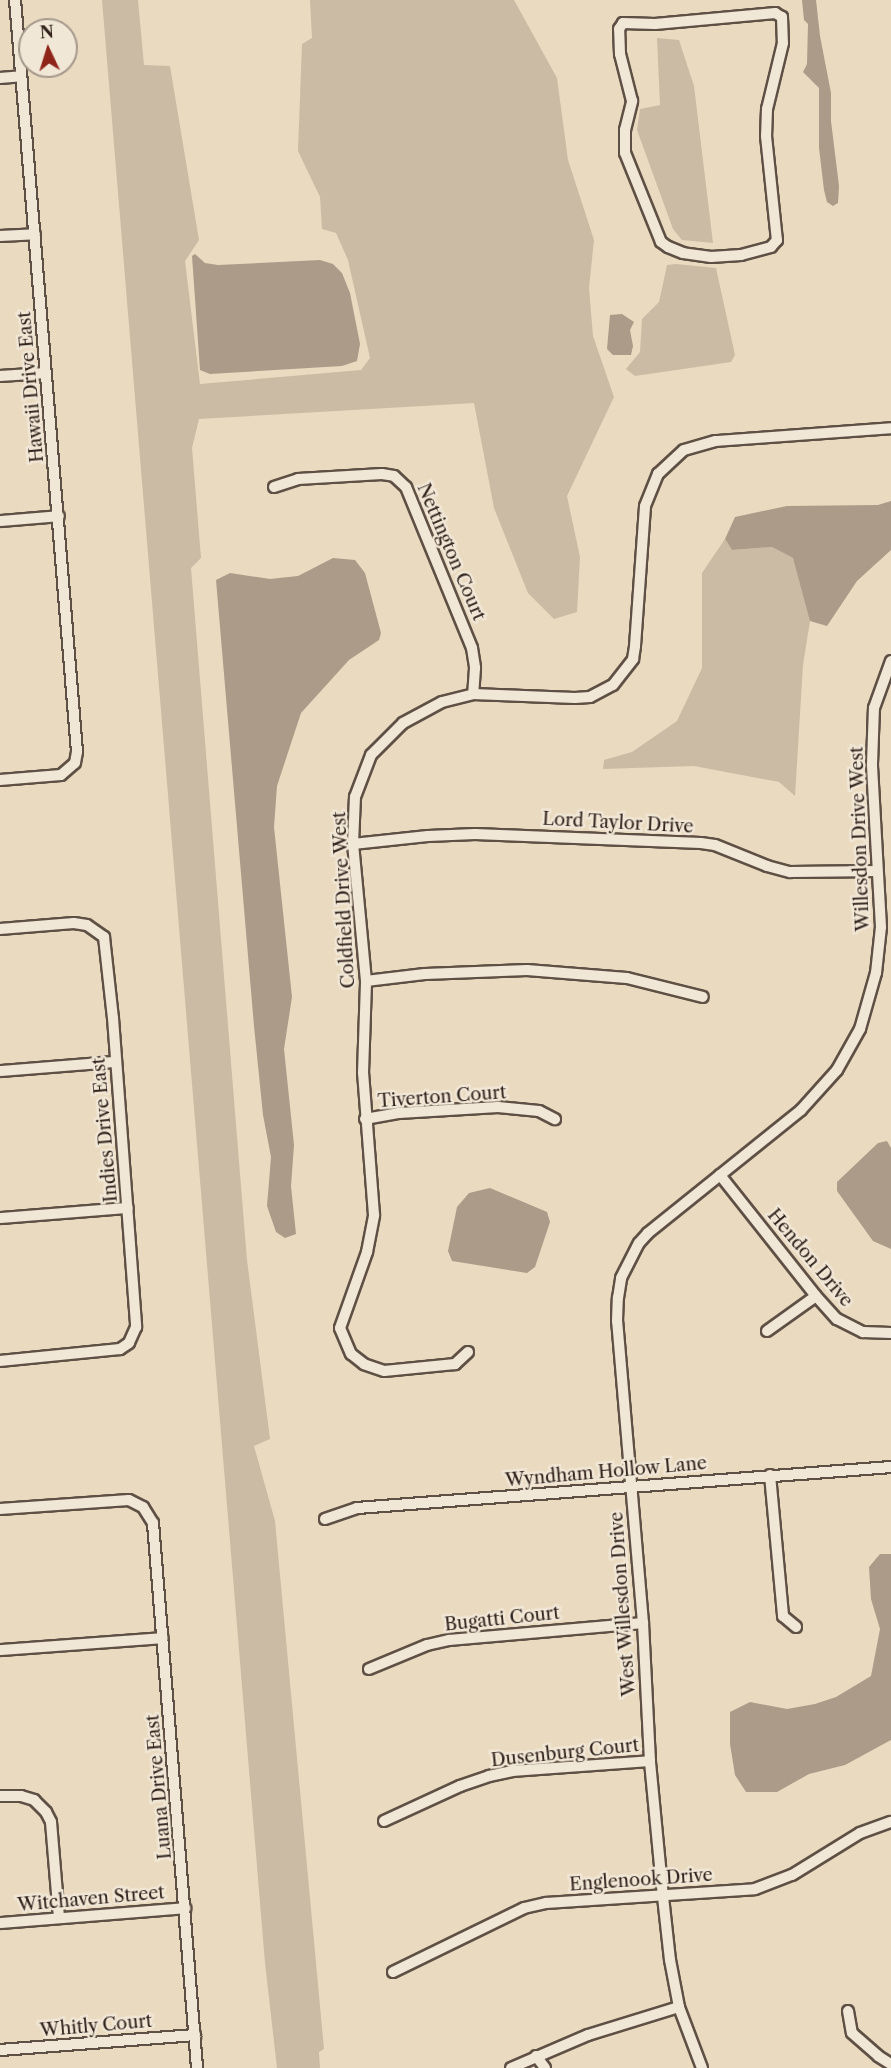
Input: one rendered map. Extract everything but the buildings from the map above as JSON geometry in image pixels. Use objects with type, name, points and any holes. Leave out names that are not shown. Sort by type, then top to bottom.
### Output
[{"type":"street","name":"Hawaii Drive East","points":[[15,0],[18,38]]},
{"type":"street","points":[[774,0],[775,13]]},
{"type":"street","points":[[775,13],[782,17],[783,43],[767,109],[766,136],[777,240],[771,247],[760,251],[711,257],[683,253],[668,248],[661,242],[625,153],[625,130],[632,101],[620,54],[619,29],[623,23],[655,24],[775,13]]},
{"type":"street","points":[[0,78],[18,76]]},
{"type":"street","name":"Hawaii Drive East","points":[[0,780],[61,775],[75,764],[77,752],[21,78]]},
{"type":"street","points":[[0,236],[35,234]]},
{"type":"street","points":[[0,376],[46,373]]},
{"type":"street","name":"Coldfield Drive West","points":[[468,1352],[455,1364],[384,1371],[364,1364],[351,1354],[343,1340],[340,1328],[367,1252],[374,1215],[363,1073],[366,981],[354,844],[355,797],[371,755],[403,723],[442,702],[473,694],[590,697],[613,685],[624,674],[633,659],[645,506],[658,474],[684,450],[716,441],[891,428]]},
{"type":"street","name":"Nettington Court","points":[[274,488],[298,479],[382,474],[394,476],[406,487],[472,648],[475,668],[473,694]]},
{"type":"street","points":[[0,521],[59,516]]},
{"type":"street","name":"Willesdon Drive West","points":[[720,1175],[801,1110],[837,1070],[860,1029],[876,974],[881,927],[872,764],[874,708],[891,661]]},
{"type":"street","name":"Lord Taylor Drive","points":[[354,844],[428,836],[475,834],[715,844],[767,866],[790,872],[877,871]]},
{"type":"street","name":"Indies Drive East","points":[[0,929],[74,923],[94,928],[104,937],[128,1208],[135,1333],[129,1343],[120,1349],[0,1361]]},
{"type":"street","points":[[366,981],[425,974],[527,970],[627,978],[703,997]]},
{"type":"street","points":[[0,1071],[115,1062]]},
{"type":"street","name":"Tiverton Court","points":[[365,1119],[399,1113],[498,1107],[539,1111],[555,1119]]},
{"type":"street","name":"Hendon Drive","points":[[720,1175],[816,1296],[837,1318],[853,1329],[879,1335],[891,1334]]},
{"type":"street","name":"West Willesdon Drive","points":[[702,2068],[680,2007],[670,1960],[650,1761],[644,1623],[617,1321],[621,1278],[639,1243],[648,1233],[720,1175]]},
{"type":"street","points":[[0,1218],[128,1208]]},
{"type":"street","points":[[767,1331],[816,1296]]},
{"type":"street","name":"Wyndham Hollow Lane","points":[[325,1519],[357,1508],[891,1467]]},
{"type":"street","points":[[770,1475],[783,1616],[796,1628]]},
{"type":"street","name":"Luana Drive East","points":[[0,1509],[129,1500],[143,1507],[153,1523],[197,2068]]},
{"type":"street","name":"Bugatti Court","points":[[369,1669],[427,1645],[450,1640],[644,1623]]},
{"type":"street","points":[[0,1650],[163,1638]]},
{"type":"street","name":"Dusenburg Court","points":[[384,1821],[460,1786],[489,1776],[513,1771],[650,1761]]},
{"type":"street","points":[[0,1796],[21,1796],[41,1806],[51,1822],[59,1917]]},
{"type":"street","name":"Englenook Drive","points":[[393,1972],[524,1908],[546,1903],[755,1889],[792,1875],[860,1833],[891,1822]]},
{"type":"street","name":"Witchaven Street","points":[[0,1923],[185,1908]]},
{"type":"street","points":[[511,2068],[588,2035],[680,2007]]},
{"type":"street","points":[[848,2011],[852,2033],[878,2056],[891,2064]]},
{"type":"street","name":"Whitly Court","points":[[0,2050],[195,2035]]},
{"type":"street","points":[[536,2056],[545,2068]]},
{"type":"shaded area","points":[[102,0],[138,0],[144,65],[170,66],[199,240],[185,261],[200,384],[361,370],[370,358],[348,260],[336,233],[322,229],[320,197],[298,151],[302,44],[312,38],[310,0],[514,0],[557,78],[568,160],[594,240],[589,288],[593,336],[614,397],[567,496],[580,557],[577,612],[554,619],[528,593],[494,508],[474,403],[199,419],[192,448],[201,558],[191,568],[247,1260],[270,1439],[254,1446],[275,1521],[324,2049],[319,2052],[320,2068],[277,2068],[265,1963]]},
{"type":"shaded area","points":[[802,0],[816,0],[831,93],[831,121],[839,186],[838,203],[833,206],[827,202],[824,190],[819,148],[819,88],[803,72],[807,64],[808,24],[804,20]]},
{"type":"shaded area","points":[[657,38],[679,40],[694,86],[713,243],[682,240],[673,229],[637,130],[640,109],[660,105]]},
{"type":"shaded area","points":[[195,254],[205,263],[218,265],[320,260],[333,264],[342,273],[350,293],[360,344],[357,361],[342,366],[210,374],[200,370],[192,256]]},
{"type":"shaded area","points":[[667,265],[716,268],[735,355],[731,362],[635,376],[626,369],[640,352],[642,319],[659,302]]},
{"type":"shaded area","points":[[622,314],[634,322],[630,330],[633,346],[631,355],[613,355],[607,349],[610,315]]},
{"type":"shaded area","points":[[891,501],[891,550],[857,581],[827,626],[810,621],[793,558],[772,547],[732,550],[725,539],[735,517],[787,506],[878,505]]},
{"type":"shaded area","points":[[725,539],[732,550],[772,547],[793,558],[806,596],[810,621],[803,665],[795,796],[779,782],[694,766],[603,769],[604,760],[632,752],[677,721],[702,668],[702,573]]},
{"type":"shaded area","points":[[333,558],[355,560],[365,573],[381,633],[379,640],[349,660],[301,713],[277,786],[274,827],[292,997],[284,1049],[294,1145],[291,1186],[296,1234],[285,1238],[276,1232],[267,1206],[271,1157],[263,1115],[254,1026],[216,580],[230,573],[270,579],[298,576]]},
{"type":"shaded area","points":[[887,1141],[891,1148],[891,1249],[873,1241],[837,1191],[837,1182],[878,1143]]},
{"type":"shaded area","points":[[490,1188],[547,1212],[550,1222],[535,1267],[527,1273],[452,1261],[448,1251],[457,1207],[469,1193]]},
{"type":"shaded area","points":[[880,1554],[891,1554],[891,1740],[845,1765],[809,1774],[777,1792],[746,1792],[735,1775],[730,1744],[730,1712],[750,1702],[787,1709],[815,1704],[836,1697],[871,1676],[880,1629],[871,1599],[869,1567]]}]
